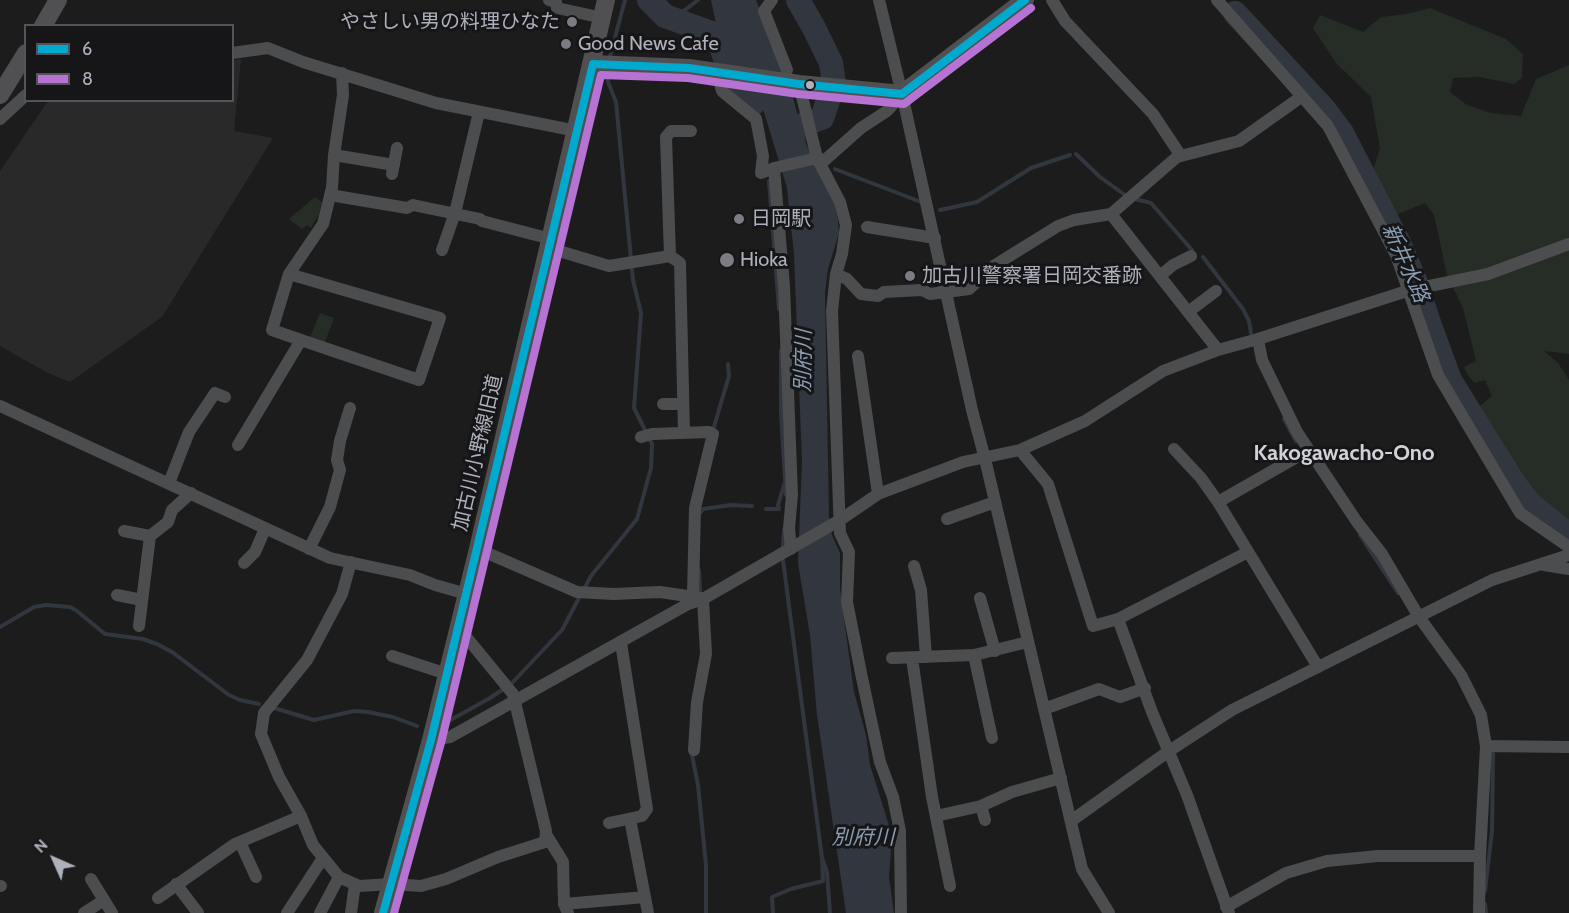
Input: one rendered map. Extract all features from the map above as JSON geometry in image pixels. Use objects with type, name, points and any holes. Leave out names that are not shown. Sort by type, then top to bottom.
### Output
[{"type":"street","points":[[43,24],[58,0]]},
{"type":"street","points":[[549,0],[556,2],[557,8],[603,18]]},
{"type":"street","name":"加古川小野線旧道","points":[[383,913],[478,549],[593,64],[606,0]]},
{"type":"street","points":[[772,0],[764,11],[787,70]]},
{"type":"street","points":[[879,0],[935,238],[972,410],[1082,869],[1109,913]]},
{"type":"street","points":[[717,73],[722,91],[756,119],[763,156],[761,173],[818,159],[825,160],[861,128],[887,111],[902,94],[1025,0]]},
{"type":"street","points":[[1052,0],[1065,21],[1154,114],[1181,156]]},
{"type":"street","points":[[1217,0],[1328,126],[1396,255],[1438,375],[1520,513],[1569,547]]},
{"type":"street","points":[[234,53],[268,48],[303,62],[436,103],[577,130]]},
{"type":"street","points":[[0,95],[24,56]]},
{"type":"street","points":[[593,64],[689,68],[799,84],[902,94]]},
{"type":"street","points":[[289,274],[440,318],[419,380],[272,330],[289,274],[323,224],[330,195],[343,95],[342,73]]},
{"type":"street","points":[[799,84],[818,159],[840,202],[846,225],[842,254],[836,274],[832,311],[840,533],[849,552],[848,602],[862,678],[880,762],[893,797],[900,831],[901,913]]},
{"type":"street","points":[[0,119],[24,97]]},
{"type":"street","points":[[836,274],[847,279],[861,294],[878,296],[884,292],[922,290],[930,294],[969,289],[995,265],[1058,226],[1074,220],[1111,214],[1181,156],[1239,141],[1301,97]]},
{"type":"street","points":[[442,250],[454,213],[479,112]]},
{"type":"street","points":[[669,256],[666,137],[671,131],[692,131]]},
{"type":"street","points":[[334,155],[393,169],[397,148]]},
{"type":"street","points":[[774,168],[784,286],[792,495],[789,528],[791,549]]},
{"type":"street","points":[[330,195],[407,208],[413,205],[454,213],[550,243],[609,266],[669,256],[680,263],[684,433]]},
{"type":"street","points":[[1111,214],[1218,350]]},
{"type":"street","points":[[867,227],[935,238]]},
{"type":"street","points":[[430,740],[450,737],[514,698],[621,643],[791,549],[878,494],[963,462],[1020,450],[1085,421],[1163,371],[1218,350],[1410,290],[1488,274],[1569,244]]},
{"type":"street","points":[[1160,276],[1173,265],[1191,256]]},
{"type":"street","points":[[1188,312],[1216,291]]},
{"type":"street","points":[[1258,339],[1262,360],[1297,432],[1357,522],[1382,554],[1419,617],[1461,675],[1480,715],[1486,746],[1479,913]]},
{"type":"street","points":[[238,445],[301,340]]},
{"type":"street","points":[[858,356],[878,494]]},
{"type":"street","points":[[169,483],[189,432],[215,393],[225,398]]},
{"type":"street","points":[[663,404],[683,404]]},
{"type":"street","points":[[0,406],[330,558],[410,575],[467,594]]},
{"type":"street","points":[[852,408],[865,406]]},
{"type":"street","points":[[309,549],[330,507],[340,470],[337,460],[340,441],[350,408]]},
{"type":"street","points":[[641,437],[652,434],[709,432],[713,434],[694,508],[697,600],[706,654],[698,702],[694,750]]},
{"type":"street","points":[[1174,449],[1201,478],[1218,502],[1318,667]]},
{"type":"street","points":[[1020,450],[1047,484],[1093,626],[1118,619],[1248,552]]},
{"type":"street","points":[[1218,502],[1309,450]]},
{"type":"street","points":[[139,626],[150,536],[168,522],[172,510],[191,493]]},
{"type":"street","points":[[946,519],[995,502]]},
{"type":"street","points":[[244,563],[255,552],[265,529]]},
{"type":"street","points":[[124,531],[150,536]]},
{"type":"street","points":[[478,549],[582,592],[660,592],[697,600]]},
{"type":"street","points":[[1071,821],[1169,751],[1232,710],[1492,580],[1569,555]]},
{"type":"street","points":[[351,562],[342,594],[307,660],[264,713],[261,734],[279,777],[301,816],[313,845],[339,877],[355,885],[421,886],[545,842],[547,836]]},
{"type":"street","points":[[1543,564],[1569,569]]},
{"type":"street","points":[[914,566],[921,590],[926,657]]},
{"type":"street","points":[[117,595],[142,600]]},
{"type":"street","points":[[980,598],[995,651]]},
{"type":"street","points":[[1118,619],[1187,795],[1227,910],[1286,873],[1327,861],[1378,856],[1480,856]]},
{"type":"street","points":[[458,627],[503,681],[514,698],[547,836],[563,862],[566,908],[645,897]]},
{"type":"street","points":[[892,658],[974,655],[1029,642]]},
{"type":"street","points":[[609,823],[642,816],[647,809],[621,643]]},
{"type":"street","points":[[974,655],[992,738]]},
{"type":"street","points":[[392,656],[447,674]]},
{"type":"street","points":[[912,658],[915,727],[950,886]]},
{"type":"street","points":[[1044,709],[1099,689],[1120,697],[1145,688]]},
{"type":"street","points":[[973,721],[987,717]]},
{"type":"street","points":[[1486,746],[1569,747]]},
{"type":"street","points":[[936,816],[981,806],[1012,792],[1061,778]]},
{"type":"street","points":[[981,806],[985,820]]},
{"type":"street","points":[[158,898],[240,842],[301,816]]},
{"type":"street","points":[[630,819],[648,913]]},
{"type":"street","points":[[240,842],[256,877]]},
{"type":"street","points":[[287,913],[323,858]]},
{"type":"street","points":[[932,869],[946,866]]},
{"type":"street","points":[[320,913],[339,877]]},
{"type":"street","points":[[91,879],[112,913]]},
{"type":"street","points":[[176,884],[198,913]]},
{"type":"street","points":[[351,913],[355,885]]},
{"type":"street","points":[[84,913],[104,900]]},
{"type":"shaded area","points":[[1430,8],[1506,39],[1523,54],[1522,78],[1514,84],[1480,77],[1453,78],[1450,92],[1467,105],[1491,113],[1521,116],[1536,79],[1569,65],[1569,354],[1544,351],[1558,363],[1569,380],[1569,533],[1556,527],[1526,503],[1474,423],[1477,408],[1492,396],[1485,380],[1475,383],[1464,367],[1476,361],[1463,308],[1447,275],[1434,215],[1425,203],[1398,214],[1384,203],[1371,176],[1380,148],[1371,97],[1336,63],[1313,28],[1320,15],[1363,32],[1381,17]]},
{"type":"shaded area","points":[[241,59],[234,131],[273,138],[162,317],[70,382],[46,372],[0,346],[0,171],[47,102],[234,102],[234,60]]},
{"type":"shaded area","points":[[315,197],[322,202],[319,214],[311,228],[307,225],[302,229],[289,219]]},
{"type":"shaded area","points":[[320,313],[334,318],[325,342],[310,337]]},
{"type":"water","name":"別府川","points":[[711,0],[756,0],[792,94],[805,142],[834,200],[839,233],[828,269],[825,293],[829,516],[832,535],[840,553],[840,589],[854,692],[866,735],[870,765],[892,835],[889,877],[894,913],[846,913],[817,715],[810,635],[798,563],[802,462],[794,254],[787,188],[764,112],[739,88],[717,28]]},
{"type":"waterway","points":[[609,60],[625,0]]},
{"type":"waterway","points":[[639,0],[663,23],[689,32]]},
{"type":"waterway","points":[[645,0],[664,20],[690,28]]},
{"type":"waterway","name":"別府川","points":[[649,0],[665,16],[717,35],[735,87],[752,105]]},
{"type":"waterway","points":[[665,19],[685,10],[698,0]]},
{"type":"waterway","name":"別府川","points":[[794,153],[793,128],[822,118],[834,83],[831,63],[798,0]]},
{"type":"waterway","name":"新井水路","points":[[1235,13],[1324,109],[1342,133],[1399,243],[1415,280],[1450,380],[1514,483],[1530,504],[1569,535]]},
{"type":"waterway","name":"別府川","points":[[714,37],[721,59]]},
{"type":"waterway","points":[[708,38],[712,39],[719,63]]},
{"type":"waterway","points":[[584,589],[591,576],[637,519],[651,468],[652,444],[634,408],[641,313],[633,280],[616,102],[608,82],[607,70]]},
{"type":"waterway","name":"別府川","points":[[732,89],[746,103]]},
{"type":"waterway","points":[[1076,154],[1100,177],[1125,195]]},
{"type":"waterway","points":[[940,210],[977,202],[1031,168],[1070,155]]},
{"type":"waterway","points":[[835,169],[921,202]]},
{"type":"waterway","points":[[769,181],[779,309]]},
{"type":"waterway","points":[[1135,199],[1151,203],[1192,250]]},
{"type":"waterway","points":[[1203,257],[1243,309],[1249,321],[1251,333]]},
{"type":"waterway","points":[[781,350],[781,413],[786,495]]},
{"type":"waterway","points":[[713,430],[729,376],[728,364]]},
{"type":"waterway","points":[[1284,419],[1296,441]]},
{"type":"waterway","points":[[766,509],[779,509],[784,485]]},
{"type":"waterway","points":[[699,514],[703,509],[731,505],[752,506]]},
{"type":"waterway","points":[[783,547],[784,530]]},
{"type":"waterway","points":[[1360,535],[1398,593]]},
{"type":"waterway","points":[[783,560],[822,858],[827,872],[830,913]]},
{"type":"waterway","points":[[699,570],[700,591]]},
{"type":"waterway","points":[[447,722],[511,684],[562,630],[580,596]]},
{"type":"waterway","points":[[0,627],[34,607],[46,605],[70,607],[105,634],[143,639],[157,644],[172,652],[229,695],[259,704]]},
{"type":"waterway","points":[[274,708],[314,720],[354,711],[368,712],[393,717],[417,726]]},
{"type":"waterway","points":[[691,750],[698,785],[706,865],[706,913]]},
{"type":"waterway","points":[[1485,891],[1492,831],[1493,754]]},
{"type":"waterway","points":[[773,913],[772,897],[791,889],[823,881],[822,858]]},
{"type":"waterway","points":[[1485,904],[1486,913]]},
{"type":"transit line","name":"6","points":[[383,913],[431,740],[593,64],[689,68],[799,84],[902,94],[1025,0]]},
{"type":"transit line","name":"8","points":[[394,913],[441,743],[601,75],[688,78],[798,94],[904,104],[1031,8]]},
{"type":"place","name":"やさしい男の料理ひなた","points":[[572,22]]},
{"type":"place","name":"Good News Cafe","points":[[566,44]]},
{"type":"place","name":"日岡駅","points":[[739,219]]},
{"type":"place","name":"Hioka","points":[[727,260]]},
{"type":"place","name":"加古川警察署日岡交番跡","points":[[910,276]]},
{"type":"district","name":"Kakogawacho-Ono","points":[[1344,454]]}]
